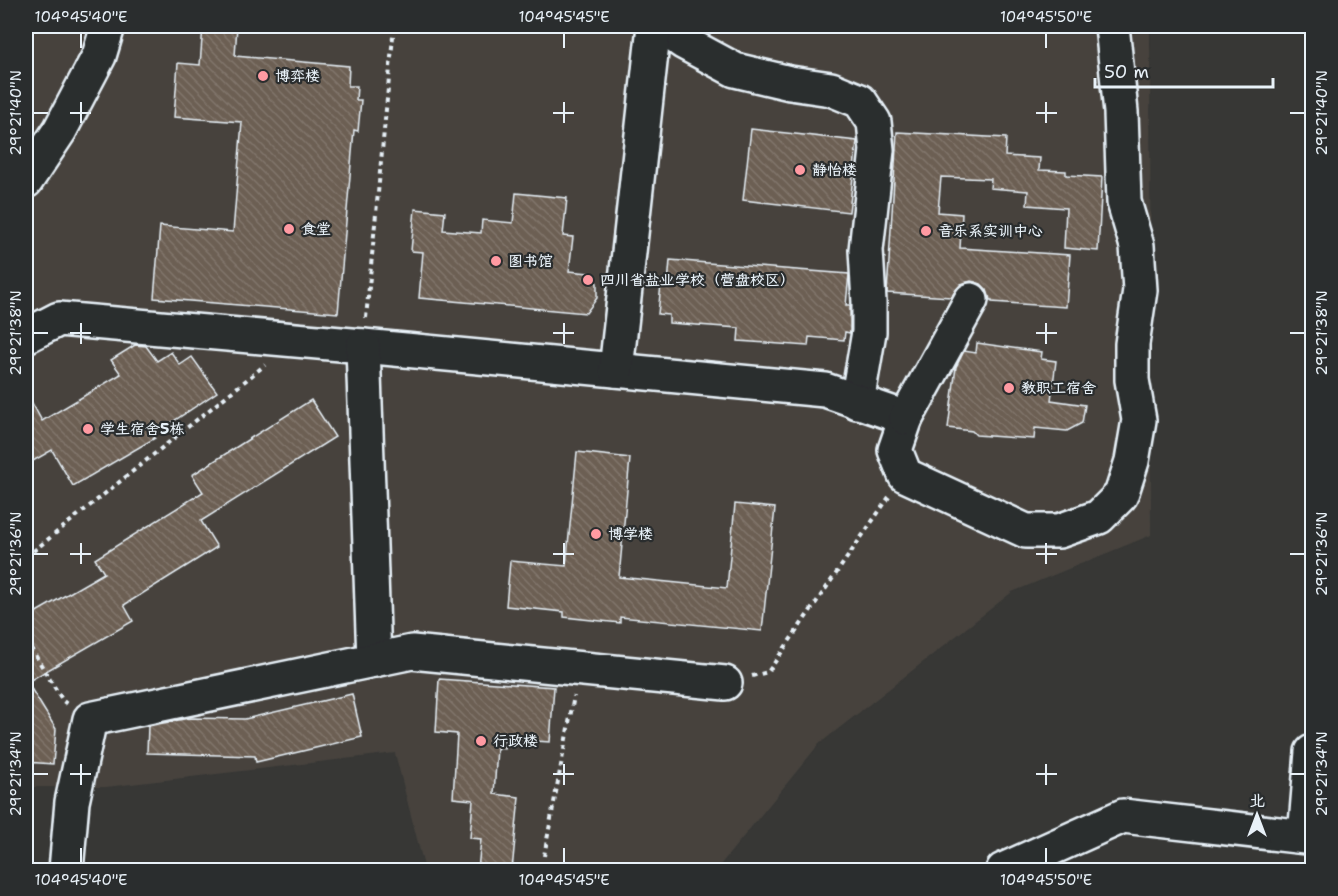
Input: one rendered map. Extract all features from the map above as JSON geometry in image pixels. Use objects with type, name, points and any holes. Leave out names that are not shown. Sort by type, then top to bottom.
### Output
[{"type":"street","points":[[26,181],[60,130],[99,56],[108,26]]},
{"type":"street","points":[[616,370],[654,26]]},
{"type":"street","points":[[661,26],[683,42],[735,70],[790,83],[831,89],[860,101],[874,122],[877,150],[866,250],[870,332],[857,402]]},
{"type":"street","points":[[971,300],[906,418],[894,450],[905,475],[1026,531],[1059,531],[1099,517],[1121,495],[1132,461],[1139,420],[1132,380],[1132,344],[1140,290],[1137,246],[1124,202],[1121,112],[1112,26]]},
{"type":"street","points":[[26,336],[59,319],[363,346],[825,390],[906,418]]},
{"type":"street","points":[[363,346],[374,660]]},
{"type":"street","points":[[66,870],[72,802],[90,719],[412,652],[725,683]]},
{"type":"street","points":[[1003,870],[1123,816],[1309,838],[1312,753]]},
{"type":"path","points":[[363,346],[394,26]]},
{"type":"path","points":[[26,557],[296,340]]},
{"type":"path","points":[[725,683],[768,672],[905,475]]},
{"type":"path","points":[[26,640],[63,701],[90,719]]},
{"type":"path","points":[[544,856],[579,669]]},
{"type":"shaded area","name":"四川省盐业学校（营盘校区）","points":[[26,26],[1150,26],[1151,535],[1012,592],[819,744],[716,870],[425,870],[395,753],[106,787],[26,787]]},
{"type":"building","points":[[203,26],[237,26],[235,56],[349,66],[348,86],[357,86],[356,100],[361,100],[358,131],[354,130],[338,313],[154,298],[160,226],[233,232],[242,122],[174,117],[178,63],[200,65]]},
{"type":"building","name":"静怡楼","points":[[751,129],[857,141],[849,212],[743,200]]},
{"type":"building","name":"音乐系实训中心","points":[[897,132],[1006,138],[1005,156],[1040,158],[1039,170],[1066,171],[1066,175],[1102,177],[1098,251],[1064,248],[1066,208],[1027,205],[1028,191],[990,188],[991,179],[941,177],[938,212],[962,214],[960,248],[1070,255],[1066,307],[992,302],[987,290],[981,284],[971,281],[961,284],[951,297],[887,293]]},
{"type":"building","name":"图书馆","points":[[516,193],[567,198],[563,236],[573,237],[569,271],[589,273],[597,283],[597,298],[586,313],[419,298],[423,252],[411,251],[415,209],[445,212],[443,230],[481,233],[482,220],[513,223]]},
{"type":"building","points":[[670,260],[849,274],[846,305],[850,305],[850,333],[845,332],[844,340],[809,337],[808,346],[738,341],[739,328],[669,323],[669,315],[658,314],[661,284],[668,284]]},
{"type":"building","name":"教职工宿舍","points":[[977,343],[1042,352],[1041,359],[1056,361],[1051,400],[1085,405],[1082,423],[1067,431],[1035,428],[1034,439],[976,435],[972,431],[948,428],[956,367],[964,351],[976,353]]},
{"type":"building","name":"学生宿舍5栋","points":[[135,345],[146,346],[157,361],[171,352],[180,365],[192,357],[217,392],[153,435],[155,438],[73,486],[52,450],[26,465],[26,392],[42,421],[121,374],[111,360]]},
{"type":"building","points":[[311,400],[335,437],[201,521],[217,547],[124,605],[133,621],[27,682],[56,729],[53,764],[26,762],[26,618],[104,573],[95,559],[203,492],[192,475]]},
{"type":"building","name":"博学楼","points":[[577,452],[630,458],[619,577],[727,588],[735,504],[775,508],[762,631],[620,617],[620,623],[564,617],[564,612],[506,606],[510,561],[566,566]]},
{"type":"building","name":"行政楼","points":[[439,679],[554,687],[550,742],[504,739],[504,749],[497,748],[494,794],[519,797],[512,870],[478,870],[481,839],[470,838],[473,800],[453,798],[457,734],[436,732]]},
{"type":"building","points":[[352,694],[362,737],[256,762],[255,756],[147,753],[148,726],[189,718],[245,719]]},
{"type":"place","name":"博弈楼","points":[[263,76]]},
{"type":"place","name":"静怡楼","points":[[800,170]]},
{"type":"place","name":"食堂","points":[[289,229]]},
{"type":"place","name":"音乐系实训中心","points":[[926,231]]},
{"type":"place","name":"图书馆","points":[[496,261]]},
{"type":"place","name":"四川省盐业学校（营盘校区）","points":[[588,280]]},
{"type":"place","name":"教职工宿舍","points":[[1009,388]]},
{"type":"place","name":"学生宿舍5栋","points":[[88,429]]},
{"type":"place","name":"博学楼","points":[[596,534]]},
{"type":"place","name":"行政楼","points":[[481,741]]}]
